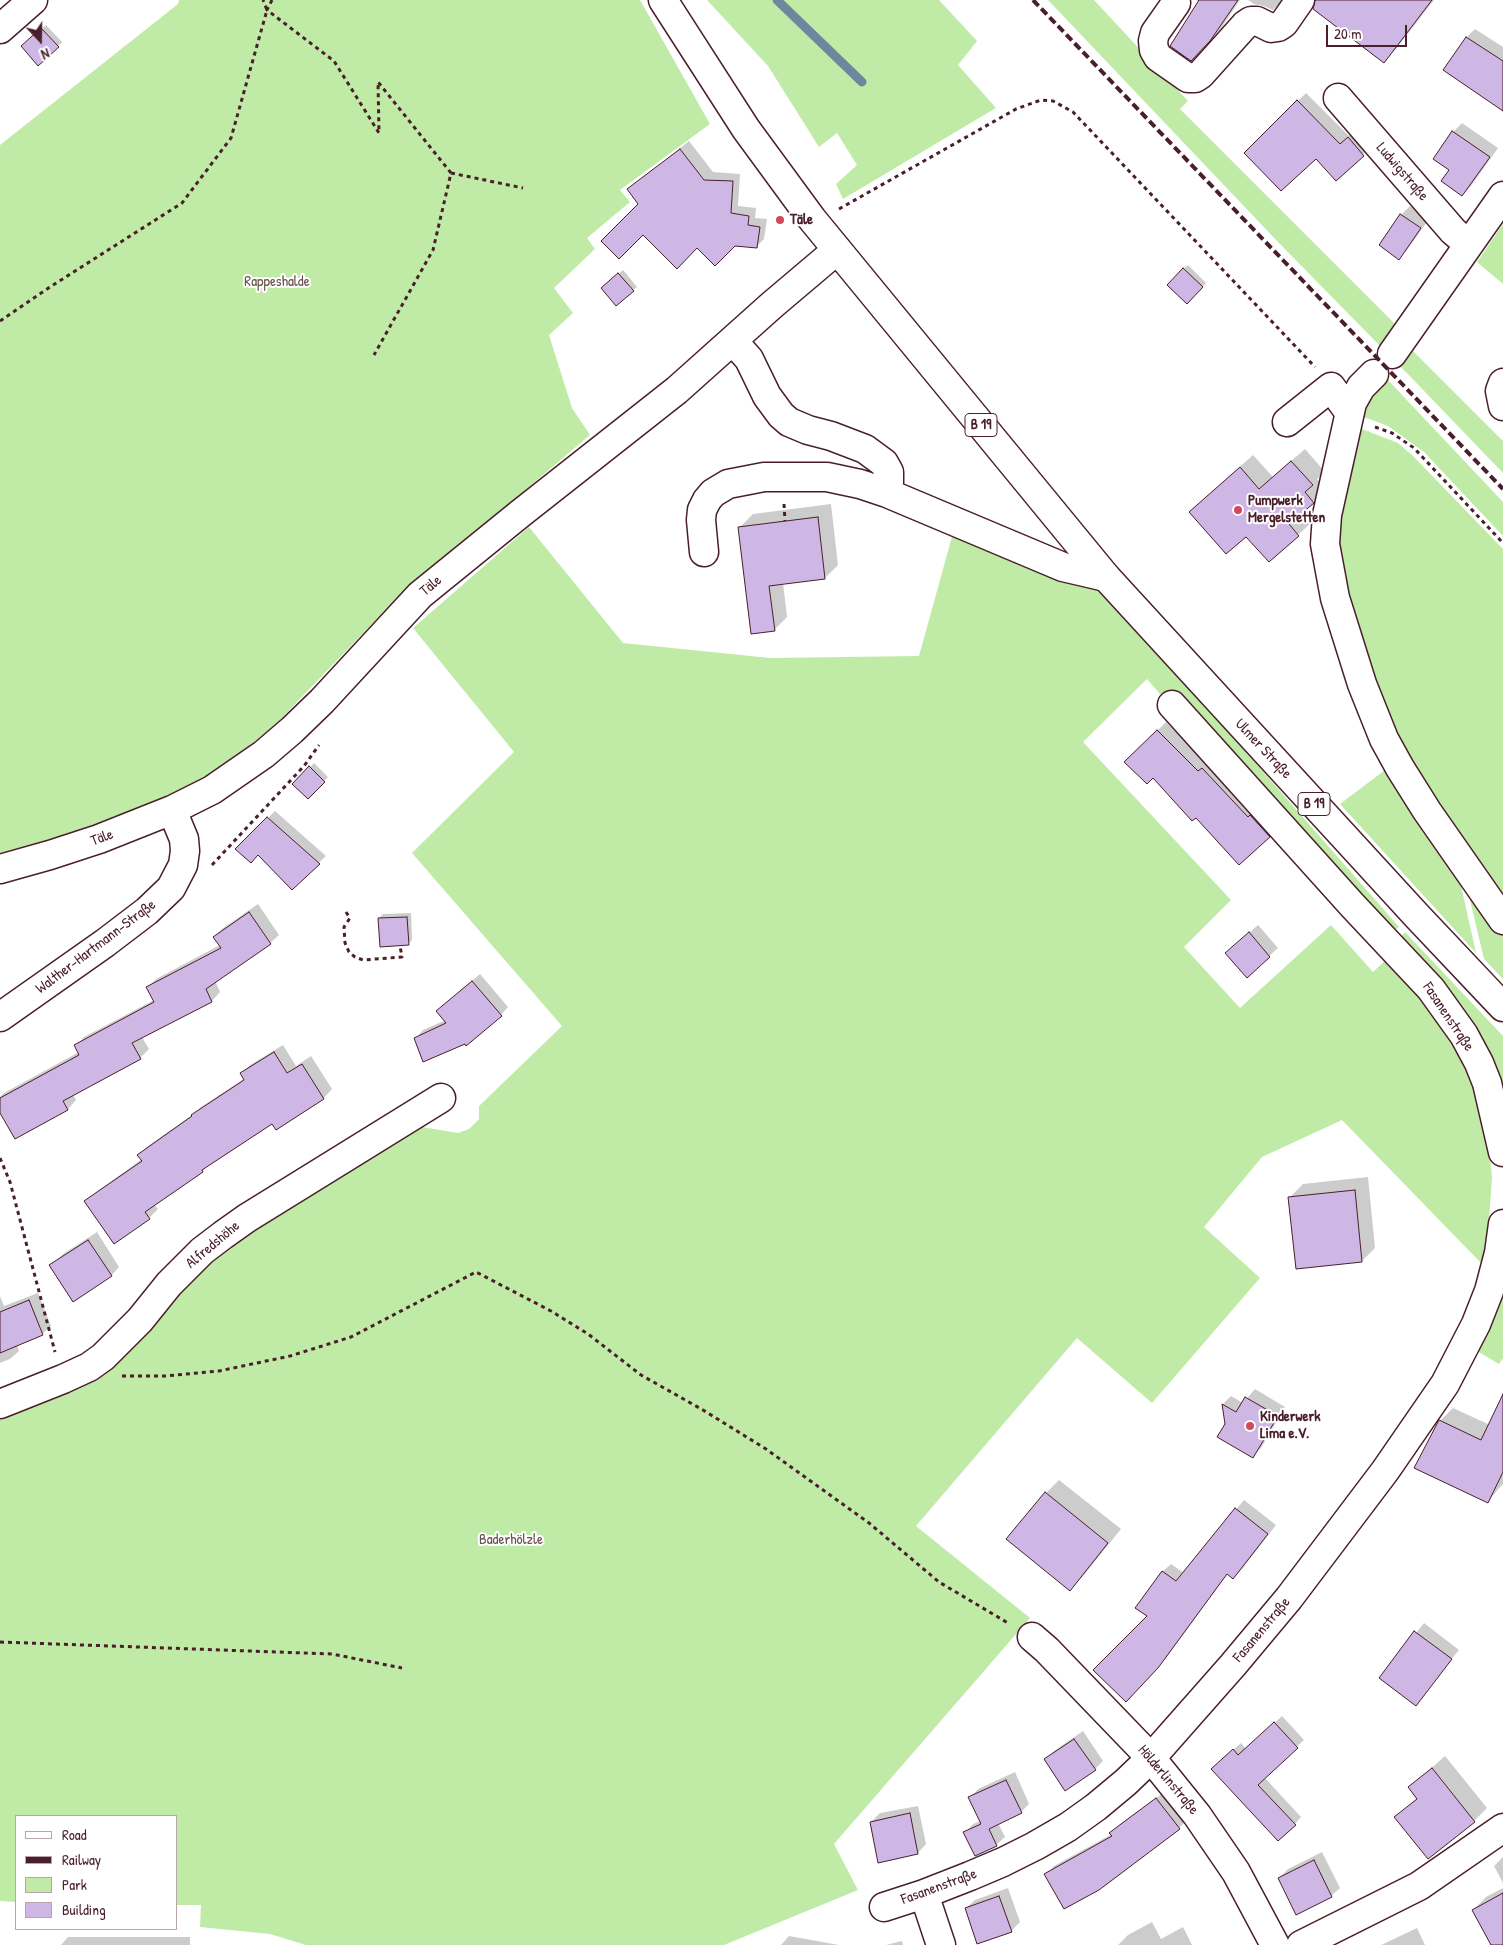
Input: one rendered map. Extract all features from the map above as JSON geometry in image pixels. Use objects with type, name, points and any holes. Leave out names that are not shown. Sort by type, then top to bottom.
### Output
[{"type":"street","points":[[0,29],[33,0]]},
{"type":"street","name":"B 19","points":[[663,0],[746,129],[837,250],[1106,577]]},
{"type":"street","points":[[1176,3],[1155,33],[1153,41],[1154,50],[1158,57],[1188,78],[1195,78],[1202,74],[1245,25],[1257,21],[1272,28],[1278,27],[1284,23],[1300,0]]},
{"type":"street","name":"Ludwigstraße","points":[[1338,98],[1453,231],[1468,244]]},
{"type":"street","points":[[1392,354],[1503,196]]},
{"type":"street","name":"Täle","points":[[0,869],[99,839],[172,810],[212,790],[264,754],[322,701],[420,595],[677,390],[837,250]]},
{"type":"street","points":[[733,341],[749,358],[767,396],[781,415],[789,422],[865,449],[884,463],[889,472],[887,493]]},
{"type":"street","points":[[1374,374],[1356,394],[1349,412],[1332,488],[1325,530],[1327,559],[1335,598],[1362,684],[1384,739],[1427,811],[1503,920]]},
{"type":"street","points":[[1503,383],[1500,391],[1503,406]]},
{"type":"street","points":[[1287,422],[1331,387],[1349,412]]},
{"type":"street","points":[[704,552],[702,510],[713,493],[728,484],[764,477],[827,477],[847,480],[887,493],[1062,567],[1106,577]]},
{"type":"street","name":"Ulmer Straße","points":[[1106,577],[1503,1007]]},
{"type":"street","name":"Fasanenstraße","points":[[1172,705],[1353,906],[1431,988],[1464,1035],[1487,1083],[1503,1152]]},
{"type":"street","name":"Walther-Hartmann-Straße","points":[[0,1017],[105,943],[147,911],[171,888],[183,865],[186,851],[184,839],[172,810]]},
{"type":"street","name":"Alfredshöhe","points":[[0,1404],[63,1379],[88,1367],[103,1357],[122,1339],[169,1284],[202,1251],[246,1218],[441,1098]]},
{"type":"street","name":"Fasanenstraße","points":[[884,1907],[924,1894],[1003,1862],[1068,1827],[1126,1782],[1151,1758],[1289,1598],[1385,1471],[1445,1384],[1476,1324],[1489,1291],[1499,1253],[1503,1224]]},
{"type":"street","name":"Hölderlinstraße","points":[[1032,1637],[1047,1650],[1151,1758],[1218,1844],[1249,1894],[1275,1945]]},
{"type":"street","points":[[1301,1945],[1418,1886],[1503,1828]]},
{"type":"street","points":[[924,1894],[941,1945]]},
{"type":"path","points":[[263,0],[267,10],[334,60],[380,133],[378,82],[451,173],[523,188]]},
{"type":"path","points":[[0,321],[182,203],[231,138],[267,10],[272,0]]},
{"type":"path","points":[[833,212],[1016,109],[1041,100],[1053,101],[1073,112],[1298,346],[1331,387]]},
{"type":"path","points":[[374,355],[433,250],[451,173]]},
{"type":"path","points":[[1349,412],[1360,421],[1392,433],[1414,448],[1503,543]]},
{"type":"path","points":[[784,514],[784,521]]},
{"type":"path","points":[[209,868],[304,766],[321,742]]},
{"type":"path","points":[[346,912],[350,918],[344,927],[345,943],[349,952],[355,958],[363,960],[402,957],[400,946]]},
{"type":"path","points":[[0,1158],[10,1182],[63,1379]]},
{"type":"path","points":[[88,1367],[99,1373],[117,1376],[165,1376],[219,1371],[290,1356],[351,1337],[476,1272],[588,1334],[640,1375],[703,1410],[766,1449],[869,1523],[939,1582],[1032,1637]]},
{"type":"path","points":[[0,1642],[332,1654],[402,1668]]},
{"type":"green space","name":"Rappeshalde","points":[[179,0],[640,0],[710,124],[620,190],[630,202],[587,238],[595,249],[554,288],[573,313],[549,335],[572,408],[590,435],[392,603],[274,726],[219,769],[139,809],[77,831],[0,854],[0,145],[178,4]]},
{"type":"green space","points":[[707,0],[939,0],[977,41],[958,65],[996,108],[843,199],[836,184],[857,165],[837,133],[819,147],[768,66]]},
{"type":"green space","points":[[1048,0],[1094,0],[1188,101],[1180,109],[1399,328],[1383,349],[1278,242]]},
{"type":"green space","points":[[1503,224],[1503,284],[1477,262]]},
{"type":"green space","points":[[1413,351],[1503,441],[1503,473],[1401,367]]},
{"type":"green space","points":[[1387,379],[1503,502],[1503,536],[1424,452],[1388,426],[1361,416],[1368,393]]},
{"type":"green space","points":[[1357,427],[1398,443],[1413,456],[1503,549],[1503,911],[1390,737],[1333,558]]},
{"type":"green space","name":"Baderhölzle","points":[[529,527],[623,643],[770,658],[919,656],[953,533],[1098,583],[1399,927],[1393,932],[1172,691],[1160,694],[1147,679],[1083,742],[1231,900],[1184,947],[1240,1008],[1331,925],[1373,972],[1390,956],[1465,1058],[1488,1131],[1492,1178],[1489,1220],[1482,1264],[1342,1120],[1262,1157],[1204,1227],[1260,1278],[1152,1403],[1077,1338],[916,1526],[1030,1618],[834,1844],[858,1890],[724,1945],[306,1945],[270,1934],[200,1927],[201,1905],[178,1905],[178,1815],[15,1815],[15,1902],[0,1901],[0,1415],[41,1399],[215,1252],[403,1130],[422,1127],[458,1133],[469,1129],[479,1119],[479,1106],[562,1026],[412,853],[514,752],[413,628]]},
{"type":"green space","points":[[1389,767],[1460,881],[1476,953],[1340,804]]},
{"type":"green space","points":[[1465,879],[1503,929],[1503,979],[1484,959]]},
{"type":"green space","points":[[1405,932],[1503,1036],[1503,1120],[1400,938]]},
{"type":"green space","points":[[1503,1263],[1503,1358],[1499,1364],[1472,1348]]},
{"type":"building","points":[[1199,0],[1238,0],[1210,41],[1191,61],[1170,46]]},
{"type":"building","points":[[1315,0],[1432,0],[1384,63],[1313,9]]},
{"type":"building","points":[[41,28],[59,47],[38,66],[21,46]]},
{"type":"building","points":[[1466,37],[1503,61],[1503,111],[1443,70]]},
{"type":"building","points":[[1297,100],[1340,144],[1348,137],[1364,156],[1336,181],[1316,159],[1281,191],[1244,153]]},
{"type":"building","points":[[1452,131],[1490,157],[1462,196],[1441,181],[1449,170],[1433,159]]},
{"type":"building","points":[[680,149],[704,180],[733,181],[731,213],[749,216],[748,225],[760,227],[757,248],[735,246],[715,266],[697,248],[677,269],[643,235],[619,259],[601,241],[638,204],[627,189]]},
{"type":"building","points":[[1400,214],[1421,228],[1399,260],[1379,245]]},
{"type":"building","points":[[1183,268],[1203,287],[1187,304],[1167,285]]},
{"type":"building","points":[[618,273],[634,291],[616,306],[601,288]]},
{"type":"building","name":"Pumpwerk Mergelstetten","points":[[1291,461],[1313,485],[1305,492],[1314,503],[1289,524],[1299,536],[1269,562],[1246,537],[1226,554],[1189,512],[1240,467],[1259,489]]},
{"type":"building","points":[[818,517],[825,579],[769,586],[775,631],[751,634],[738,527]]},
{"type":"building","points":[[1157,730],[1198,771],[1202,768],[1248,817],[1250,815],[1270,837],[1239,865],[1196,818],[1192,821],[1153,778],[1147,784],[1124,762]]},
{"type":"building","points":[[309,766],[325,782],[308,799],[292,784]]},
{"type":"building","points":[[267,817],[320,864],[292,890],[258,855],[251,863],[235,849]]},
{"type":"building","points":[[249,912],[271,944],[206,989],[212,1002],[132,1043],[141,1059],[63,1101],[68,1110],[15,1139],[0,1113],[0,1098],[79,1055],[74,1045],[154,1002],[146,987],[221,948],[213,937]]},
{"type":"building","points":[[407,917],[409,945],[380,947],[378,918]]},
{"type":"building","points":[[1249,932],[1270,957],[1247,978],[1225,953]]},
{"type":"building","points":[[472,981],[502,1016],[466,1046],[465,1044],[423,1062],[414,1038],[446,1023],[436,1011]]},
{"type":"building","points":[[274,1052],[287,1073],[302,1064],[324,1099],[276,1130],[272,1124],[202,1170],[203,1172],[145,1212],[150,1219],[114,1244],[84,1201],[142,1161],[137,1155],[191,1115],[244,1080],[240,1073]]},
{"type":"building","points":[[1355,1190],[1362,1262],[1296,1269],[1288,1197]]},
{"type":"building","points":[[88,1240],[112,1276],[73,1302],[49,1265]]},
{"type":"building","points":[[29,1300],[43,1335],[0,1353],[0,1312]]},
{"type":"building","points":[[1503,1394],[1503,1472],[1488,1503],[1414,1468],[1439,1420],[1481,1440]]},
{"type":"building","name":"Kinderwerk Lima e.V.","points":[[1245,1397],[1278,1416],[1253,1458],[1217,1437],[1225,1424],[1222,1404],[1236,1412]]},
{"type":"building","points":[[1045,1492],[1108,1543],[1070,1591],[1006,1539]]},
{"type":"building","points":[[1235,1508],[1268,1534],[1233,1579],[1227,1574],[1158,1668],[1126,1702],[1093,1670],[1147,1616],[1135,1608],[1162,1571],[1176,1581]]},
{"type":"building","points":[[1414,1631],[1452,1659],[1416,1706],[1379,1678]]},
{"type":"building","points":[[1274,1722],[1298,1748],[1258,1785],[1296,1825],[1278,1841],[1211,1769],[1233,1749],[1238,1755]]},
{"type":"building","points":[[1074,1739],[1096,1770],[1065,1791],[1044,1759]]},
{"type":"building","points":[[1432,1768],[1475,1822],[1428,1859],[1394,1817],[1417,1799],[1408,1787]]},
{"type":"building","points":[[1006,1780],[1022,1813],[989,1829],[997,1846],[975,1856],[963,1832],[981,1824],[968,1797]]},
{"type":"building","points":[[1156,1798],[1180,1829],[1099,1890],[1064,1909],[1044,1874],[1112,1836],[1109,1833]]},
{"type":"building","points":[[910,1813],[918,1854],[878,1863],[870,1822]]},
{"type":"building","points":[[1314,1860],[1332,1897],[1296,1915],[1278,1878]]},
{"type":"building","points":[[1503,1893],[1503,1945],[1491,1945],[1472,1910]]},
{"type":"building","points":[[999,1896],[1012,1932],[977,1944],[965,1908]]},
{"type":"waterway","points":[[777,0],[862,82]]},
{"type":"railway","points":[[1033,0],[1503,489]]},
{"type":"place","name":"Täle","points":[[780,220]]},
{"type":"place","name":"Pumpwerk Mergelstetten","points":[[1238,510]]},
{"type":"place","name":"Kinderwerk Lima e.V.","points":[[1250,1426]]}]
